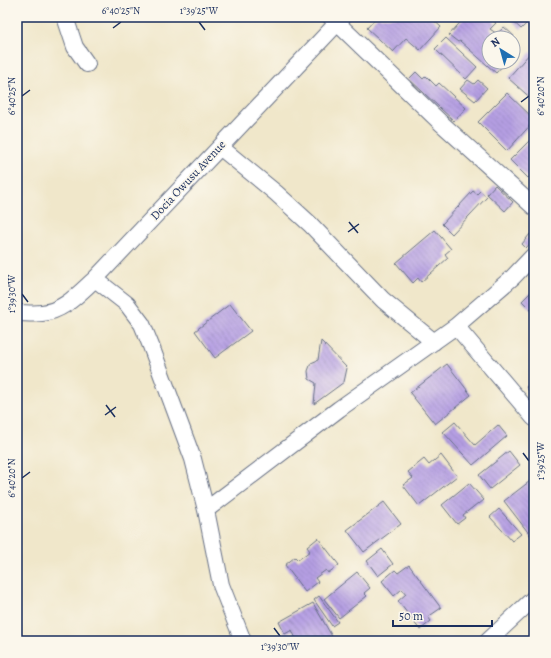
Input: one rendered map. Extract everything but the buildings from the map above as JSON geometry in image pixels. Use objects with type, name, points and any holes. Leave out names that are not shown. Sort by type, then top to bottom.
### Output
[{"type":"street","points":[[65,17],[75,47],[87,64]]},
{"type":"street","points":[[337,19],[441,123],[534,208]]},
{"type":"street","name":"Docia Owusu Avenue","points":[[17,313],[44,313],[56,310],[95,279],[220,147],[337,19]]},
{"type":"street","points":[[220,147],[276,193],[310,224],[383,300],[434,342]]},
{"type":"street","points":[[206,510],[339,410],[456,326],[513,276],[534,255]]},
{"type":"street","points":[[95,279],[127,304],[142,324],[159,365],[193,458],[206,510],[221,585],[243,641]]},
{"type":"street","points":[[456,326],[534,418]]},
{"type":"street","points":[[488,641],[532,605]]}]
